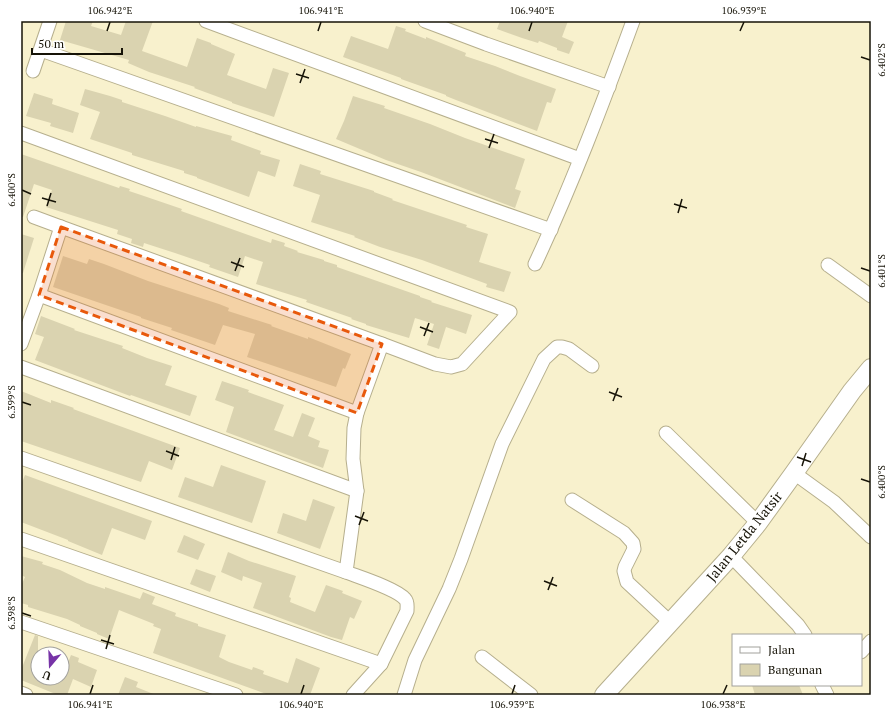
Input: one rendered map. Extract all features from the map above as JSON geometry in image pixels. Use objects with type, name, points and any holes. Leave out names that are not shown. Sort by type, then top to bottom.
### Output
[{"type":"main road","name":"Jalan Letda Natsir","points":[[604,695],[731,556],[758,523],[852,391],[871,368]]},
{"type":"street","points":[[34,71],[50,21]]},
{"type":"street","points":[[206,21],[580,159]]},
{"type":"street","points":[[426,21],[486,44],[609,87]]},
{"type":"street","points":[[535,264],[551,230],[580,159],[609,87],[633,21]]},
{"type":"street","points":[[41,50],[551,230]]},
{"type":"street","points":[[21,133],[510,312],[462,364],[450,367],[435,364],[34,217]]},
{"type":"street","points":[[21,344],[39,295],[60,227]]},
{"type":"street","points":[[828,265],[871,296]]},
{"type":"street","points":[[39,295],[357,413]]},
{"type":"street","points":[[346,572],[357,491],[352,459],[354,428],[357,413],[382,344]]},
{"type":"street","points":[[404,695],[415,660],[449,589],[502,444],[544,359],[557,347],[562,347],[569,349],[592,366]]},
{"type":"street","points":[[21,367],[357,491]]},
{"type":"street","points":[[666,433],[758,523]]},
{"type":"street","points":[[21,458],[346,572],[398,593],[406,599],[407,611],[381,664],[353,695]]},
{"type":"street","points":[[794,474],[834,502],[871,537]]},
{"type":"street","points":[[572,500],[624,533],[633,543],[634,549],[624,571],[627,582],[670,622]]},
{"type":"street","points":[[21,539],[381,664]]},
{"type":"street","points":[[731,556],[798,625],[803,634]]},
{"type":"street","points":[[21,622],[236,695]]},
{"type":"street","points":[[862,651],[871,641]]},
{"type":"street","points":[[482,657],[531,695]]},
{"type":"street","points":[[21,693],[26,695]]},
{"type":"highlighted area","points":[[61,227],[382,344],[357,413],[39,295]]},
{"type":"building","points":[[66,21],[93,21],[91,26],[121,35],[126,21],[153,21],[142,51],[187,67],[197,38],[235,54],[227,75],[266,89],[273,68],[289,73],[274,117],[232,103],[194,88],[195,87],[149,72],[128,63],[129,60],[60,40]]},
{"type":"building","points":[[500,21],[568,21],[562,37],[574,42],[569,54],[539,41],[538,43],[497,29]]},
{"type":"building","points":[[396,26],[406,29],[405,31],[426,39],[426,37],[466,53],[465,56],[556,89],[551,103],[547,102],[537,131],[446,95],[343,57],[351,36],[388,49]]},
{"type":"building","points":[[85,89],[122,100],[122,102],[196,127],[232,136],[231,140],[261,151],[260,154],[280,160],[275,177],[258,171],[249,197],[184,173],[184,171],[132,155],[132,153],[90,139],[100,112],[80,105]]},
{"type":"building","points":[[34,93],[53,99],[52,104],[79,113],[73,133],[50,126],[51,123],[26,116]]},
{"type":"building","points":[[353,96],[385,106],[384,108],[525,159],[515,189],[521,191],[515,208],[386,160],[336,139]]},
{"type":"building","points":[[21,154],[119,188],[120,186],[130,189],[129,191],[182,209],[181,211],[271,243],[272,239],[285,243],[284,246],[298,251],[297,252],[324,260],[337,265],[337,267],[420,296],[432,301],[431,302],[472,315],[466,334],[446,327],[439,349],[427,345],[434,324],[415,318],[409,338],[366,325],[351,319],[352,318],[306,302],[307,300],[256,284],[263,262],[245,256],[238,277],[209,267],[210,265],[144,243],[143,247],[131,243],[132,239],[117,234],[118,230],[46,207],[52,190],[34,184],[23,217],[21,217]]},
{"type":"building","points":[[300,164],[321,171],[320,174],[374,191],[393,199],[392,200],[467,225],[466,227],[488,234],[479,262],[511,272],[504,292],[486,287],[487,284],[422,260],[380,247],[354,237],[355,236],[311,222],[320,195],[293,186]]},
{"type":"building","points":[[21,234],[34,238],[23,273],[21,273]]},
{"type":"building","points":[[63,256],[87,264],[89,259],[104,264],[148,281],[219,304],[229,308],[228,311],[272,325],[271,326],[308,339],[308,337],[351,354],[345,369],[343,368],[336,387],[247,357],[255,334],[223,325],[215,345],[171,330],[172,328],[53,287]]},
{"type":"building","points":[[41,316],[75,329],[74,330],[123,346],[122,348],[147,358],[172,366],[165,385],[197,396],[190,416],[131,395],[130,396],[35,360],[44,337],[35,334]]},
{"type":"building","points":[[222,381],[249,390],[248,392],[284,405],[274,430],[293,437],[302,413],[315,418],[308,436],[320,441],[318,447],[329,450],[323,468],[226,432],[234,407],[215,400]]},
{"type":"building","points":[[21,391],[51,403],[51,400],[74,408],[73,409],[180,448],[172,470],[149,461],[141,482],[21,441]]},
{"type":"building","points":[[221,465],[266,481],[252,523],[178,497],[185,477],[213,487]]},
{"type":"building","points":[[25,475],[152,521],[145,540],[112,528],[102,555],[21,522],[21,485]]},
{"type":"building","points":[[313,499],[335,507],[320,549],[277,533],[283,513],[306,521]]},
{"type":"building","points":[[184,535],[205,544],[198,560],[177,552]]},
{"type":"building","points":[[228,552],[249,561],[296,576],[289,597],[291,598],[290,602],[315,612],[326,585],[343,591],[342,593],[362,601],[354,619],[350,617],[342,640],[253,608],[262,583],[243,576],[242,581],[221,572]]},
{"type":"building","points":[[21,556],[43,562],[42,564],[105,589],[105,587],[140,599],[143,592],[155,597],[152,604],[176,613],[175,616],[198,624],[198,626],[226,635],[219,657],[229,662],[252,670],[253,667],[264,671],[263,674],[288,683],[296,658],[320,668],[310,695],[269,695],[153,653],[161,629],[153,626],[154,624],[119,610],[109,639],[67,619],[28,607],[28,605],[21,603],[21,586],[25,577],[21,575]]},
{"type":"building","points":[[196,569],[216,576],[210,592],[190,584]]},
{"type":"building","points":[[35,635],[38,636],[38,646],[31,646]]},
{"type":"building","points":[[30,648],[30,684],[21,680],[21,670]]},
{"type":"building","points":[[71,655],[79,658],[78,662],[97,670],[91,687],[73,679],[67,695],[58,695],[36,686],[70,686]]},
{"type":"building","points":[[125,677],[138,682],[136,687],[156,695],[118,695]]},
{"type":"building","points":[[752,686],[799,686],[803,695],[755,695]]}]
